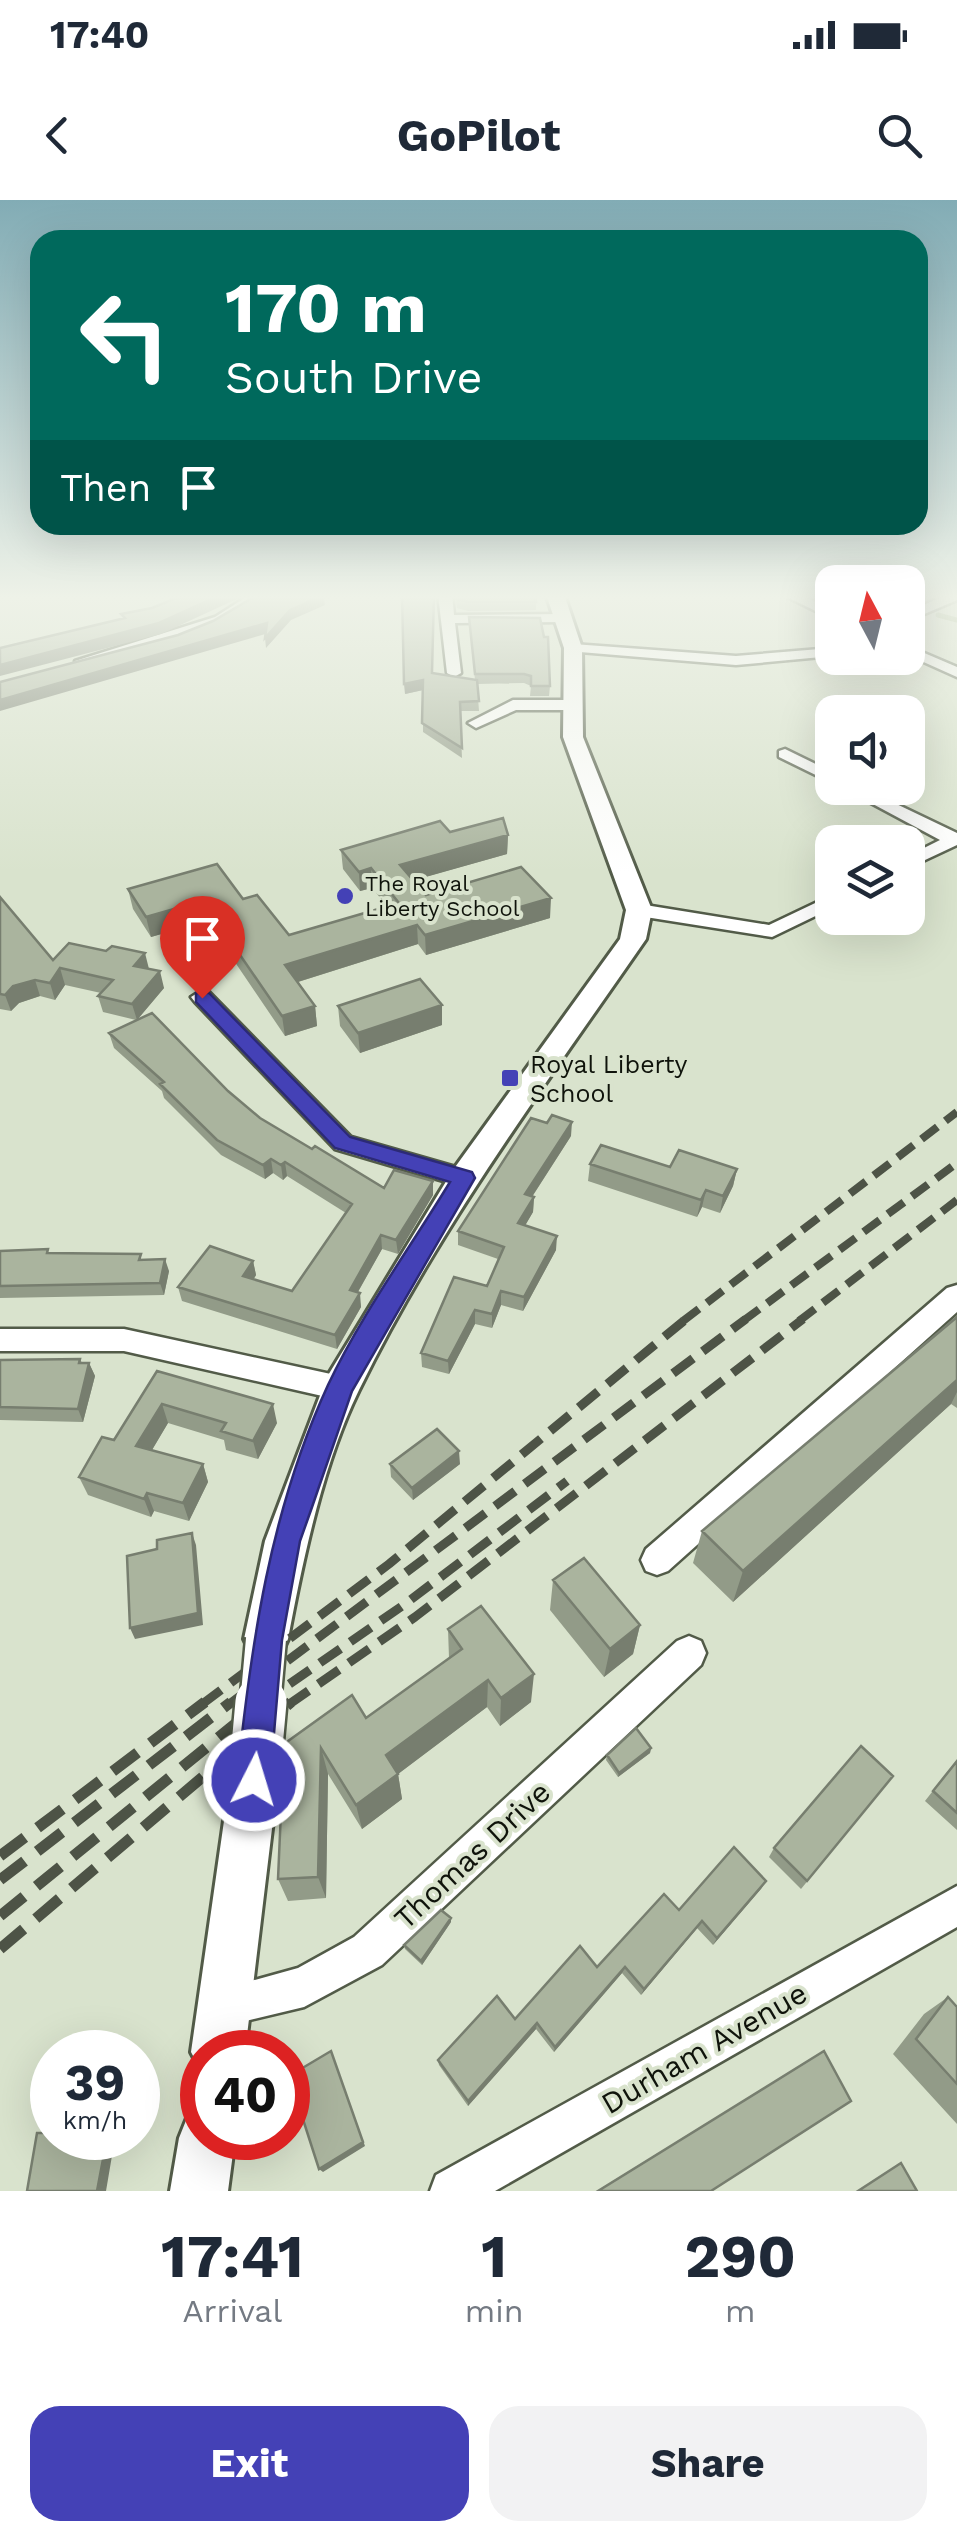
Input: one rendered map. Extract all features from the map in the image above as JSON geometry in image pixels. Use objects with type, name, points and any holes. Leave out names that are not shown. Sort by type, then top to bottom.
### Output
[{"type":"street","points":[[222,2029],[254,1780],[266,1640],[286,1541],[340,1388],[464,1178],[633,938],[639,910],[572,737],[573,687]]},
{"type":"street","points":[[476,723],[512,705],[573,705]]},
{"type":"street","points":[[785,754],[815,769]]},
{"type":"street","points":[[886,805],[955,838]]},
{"type":"street","points":[[925,854],[955,838]]},
{"type":"street","points":[[639,910],[772,932],[815,910]]},
{"type":"street","points":[[202,998],[342,1142],[464,1178]]},
{"type":"street","points":[[657,1560],[957,1296]]},
{"type":"street","points":[[0,1340],[124,1340],[340,1388]]},
{"type":"street","name":"Thomas Drive","points":[[222,2029],[368,1951],[690,1654]]},
{"type":"street","name":"Durham Avenue","points":[[452,2191],[957,1904]]},
{"type":"street","points":[[200,2191],[204,2160]]},
{"type":"building","points":[[0,687],[45,687],[0,700]]},
{"type":"building","points":[[423,687],[478,687],[479,701],[460,702],[462,748],[422,723]]},
{"type":"building","points":[[503,818],[508,835],[400,865],[426,895],[521,867],[551,898],[425,935],[417,925],[285,965],[315,1006],[282,1016],[218,923],[210,925],[195,903],[146,917],[128,889],[217,864],[243,899],[257,895],[289,935],[399,903],[371,868],[359,872],[341,850],[440,821],[450,832]]},
{"type":"building","points":[[0,897],[53,960],[69,943],[106,951],[112,946],[145,953],[134,966],[160,971],[132,1004],[98,996],[113,980],[60,968],[50,983],[35,980],[0,994]]},
{"type":"building","points":[[420,979],[442,1005],[358,1033],[338,1006]]},
{"type":"building","points":[[152,1013],[260,1118],[384,1188],[394,1170],[433,1181],[396,1240],[381,1235],[350,1290],[360,1293],[335,1335],[178,1287],[210,1246],[253,1261],[243,1276],[292,1291],[352,1204],[285,1162],[281,1165],[271,1159],[263,1165],[217,1140],[160,1084],[164,1082],[109,1033]]},
{"type":"building","points":[[552,1115],[572,1122],[525,1194],[534,1197],[518,1223],[557,1236],[524,1297],[501,1291],[492,1314],[475,1310],[448,1361],[421,1353],[454,1277],[487,1286],[504,1247],[458,1231],[531,1118],[547,1123]]},
{"type":"building","points":[[601,1145],[670,1167],[679,1150],[737,1169],[723,1196],[706,1190],[701,1200],[590,1164]]},
{"type":"building","points":[[48,1249],[47,1253],[141,1254],[139,1260],[165,1259],[160,1283],[0,1286],[0,1251]]},
{"type":"building","points":[[957,1317],[957,1380],[743,1571],[702,1531]]},
{"type":"building","points":[[80,1359],[79,1363],[89,1363],[78,1409],[0,1407],[0,1360]]},
{"type":"building","points":[[157,1371],[273,1404],[253,1441],[221,1431],[226,1423],[162,1404],[136,1446],[203,1464],[183,1503],[147,1493],[144,1499],[79,1477],[102,1437],[114,1440]]},
{"type":"building","points":[[437,1429],[459,1451],[412,1488],[390,1464]]},
{"type":"building","points":[[192,1533],[198,1613],[130,1628],[127,1556],[157,1549],[157,1540]]},
{"type":"building","points":[[584,1558],[640,1625],[610,1649],[553,1580]]},
{"type":"building","points":[[481,1606],[534,1674],[501,1698],[488,1680],[386,1755],[398,1774],[356,1805],[321,1748],[318,1877],[278,1879],[284,1744],[352,1695],[366,1718],[462,1649],[448,1629]]},
{"type":"building","points":[[636,1728],[651,1748],[619,1773],[607,1755]]},
{"type":"building","points":[[861,1746],[893,1776],[807,1881],[774,1848]]},
{"type":"building","points":[[957,1761],[957,1813],[933,1791]]},
{"type":"building","points":[[734,1847],[766,1881],[717,1938],[702,1921],[644,1989],[625,1967],[555,2047],[537,2023],[468,2101],[438,2060],[497,1996],[515,2019],[580,1946],[597,1967],[664,1894],[679,1910]]},
{"type":"building","points":[[441,1910],[451,1918],[421,1961],[404,1945]]},
{"type":"building","points":[[948,1997],[957,2007],[957,2084],[916,2039]]},
{"type":"building","points":[[331,2051],[363,2142],[319,2169],[310,2141],[310,2064]]},
{"type":"building","points":[[824,2051],[851,2101],[711,2191],[598,2191]]},
{"type":"building","points":[[32,2160],[103,2160],[97,2191],[27,2191]]},
{"type":"building","points":[[901,2163],[917,2191],[858,2191]]},
{"type":"railway","points":[[683,1321],[957,1112]]},
{"type":"railway","points":[[743,1321],[957,1163]]},
{"type":"railway","points":[[799,1321],[957,1200]]},
{"type":"railway","points":[[205,1702],[389,1564],[686,1319]]},
{"type":"railway","points":[[228,1705],[746,1319]]},
{"type":"railway","points":[[288,1705],[415,1617],[803,1319]]},
{"type":"railway","points":[[259,1705],[405,1604],[567,1481]]},
{"type":"railway","points":[[0,1856],[205,1702]]},
{"type":"railway","points":[[201,1705],[205,1702]]},
{"type":"railway","points":[[0,1880],[231,1702]]},
{"type":"railway","points":[[0,1916],[262,1702]]},
{"type":"railway","points":[[0,1949],[291,1702]]},
{"type":"place","name":"The Royal Liberty School","points":[[345,896]]},
{"type":"place","name":"Royal Liberty School","points":[[510,1078]]},
{"type":"route","points":[[202,998],[342,1142],[464,1178],[340,1388],[296,1510],[266,1640],[254,1780]]}]
